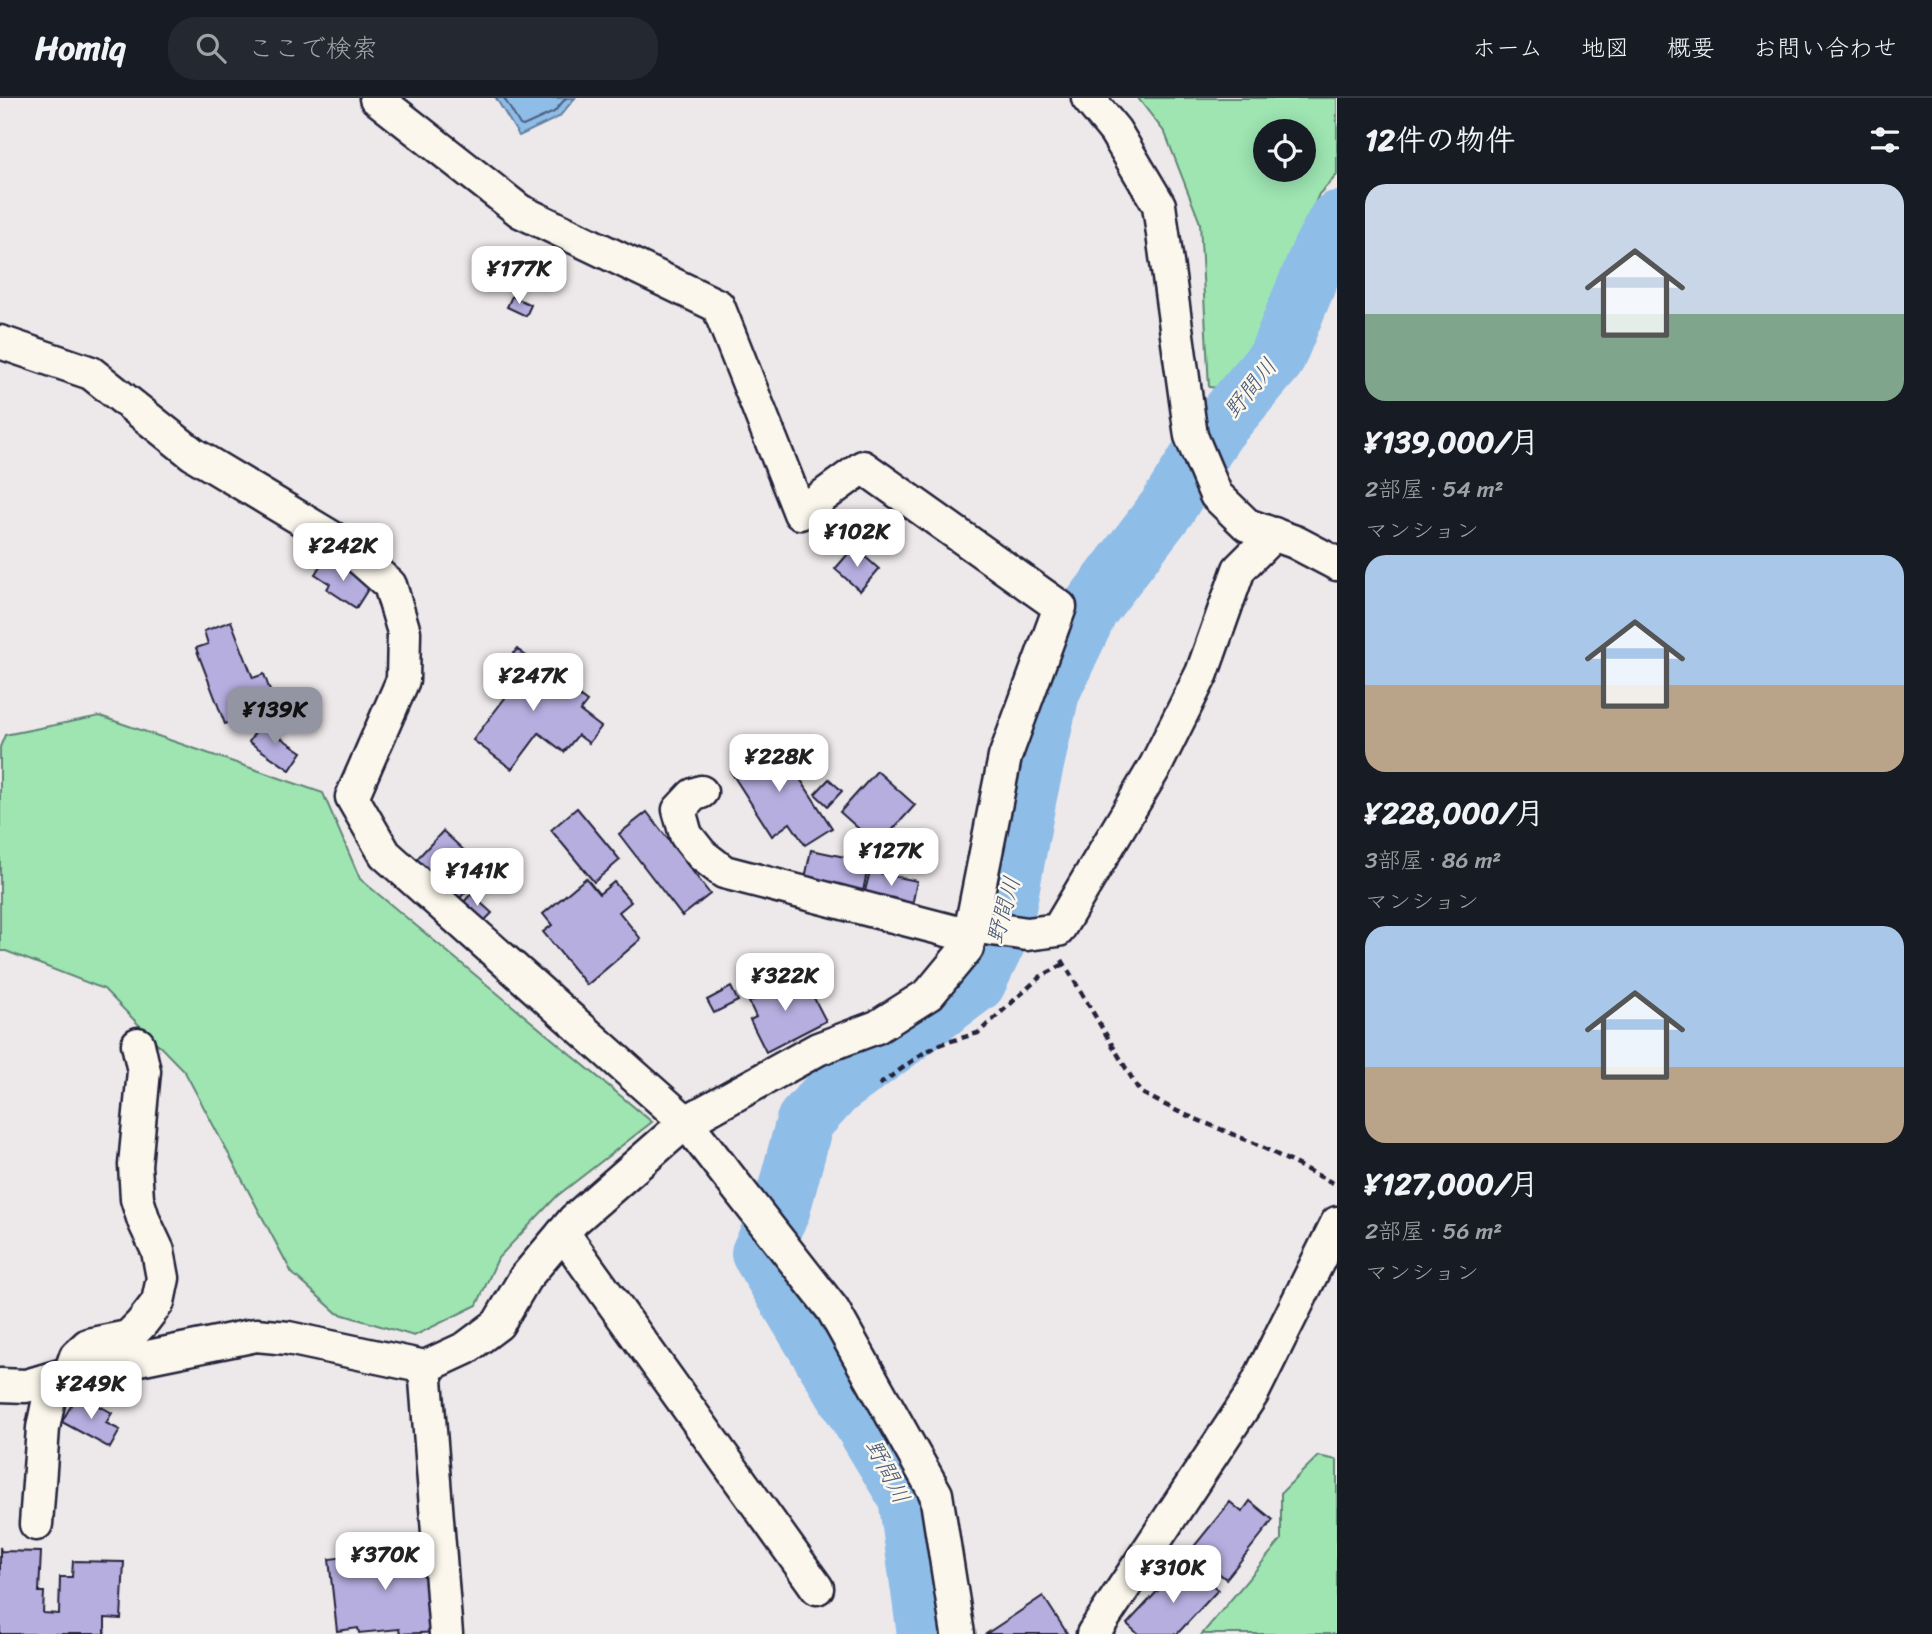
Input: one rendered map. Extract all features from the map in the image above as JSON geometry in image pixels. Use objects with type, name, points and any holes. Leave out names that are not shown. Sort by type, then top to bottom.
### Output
[{"type":"street","points":[[0,1385],[26,1386],[256,1335],[288,1338],[425,1367],[466,1348],[498,1324],[525,1278],[574,1220],[687,1122],[818,1049],[877,1027],[929,994],[967,948],[1005,757],[1060,607],[863,467],[800,513],[718,306],[520,211],[376,98]]},
{"type":"street","points":[[1088,98],[1115,131],[1159,205],[1191,436],[1216,495],[1247,525],[1296,542],[1337,564]]},
{"type":"street","points":[[0,342],[90,373],[193,454],[346,546],[390,585],[404,632],[403,680],[352,797],[386,855],[687,1122],[833,1310],[936,1494],[958,1634]]},
{"type":"street","points":[[701,792],[693,795],[679,810],[686,835],[702,855],[724,872],[773,886],[970,931],[1027,934],[1058,930],[1156,765],[1202,673],[1239,569],[1274,534]]},
{"type":"street","points":[[36,1524],[43,1428],[62,1376],[76,1356],[88,1345],[128,1337],[158,1302],[161,1290],[163,1278],[158,1251],[137,1199],[135,1165],[144,1071],[138,1044]]},
{"type":"street","points":[[1093,1634],[1252,1394],[1337,1223]]},
{"type":"street","points":[[563,1233],[817,1588]]},
{"type":"street","points":[[425,1367],[446,1634]]},
{"type":"path","points":[[1048,932],[1064,964],[1140,1091],[1181,1113],[1254,1143],[1337,1185]]},
{"type":"path","points":[[879,1085],[922,1054],[941,1044],[978,1033],[1040,977],[1064,964]]},
{"type":"green space","points":[[1138,98],[1337,98],[1337,175],[1319,194],[1256,340],[1227,389],[1209,387],[1200,223],[1165,133]]},
{"type":"green space","points":[[100,716],[323,793],[360,879],[652,1122],[557,1196],[498,1258],[477,1305],[414,1336],[337,1313],[292,1273],[185,1072],[104,989],[0,951],[0,747],[5,735]]},
{"type":"green space","points":[[1318,1456],[1337,1460],[1337,1634],[1202,1634],[1281,1540],[1281,1493]]},
{"type":"water","points":[[496,98],[575,98],[559,117],[519,136]]},
{"type":"building","points":[[512,296],[531,305],[526,316],[507,307]]},
{"type":"building","points":[[854,547],[879,569],[860,591],[835,569]]},
{"type":"building","points":[[326,557],[370,586],[356,608],[327,589],[330,584],[315,574]]},
{"type":"building","points":[[231,621],[253,678],[264,674],[275,705],[225,724],[196,648],[208,644],[204,631]]},
{"type":"building","points":[[517,649],[587,702],[580,711],[601,727],[589,743],[578,735],[564,752],[539,733],[512,769],[473,740],[511,690],[495,678]]},
{"type":"building","points":[[260,724],[302,752],[290,770],[249,742]]},
{"type":"building","points":[[761,743],[769,755],[780,748],[832,828],[805,845],[790,823],[772,836],[731,772],[741,766],[736,759]]},
{"type":"building","points":[[877,771],[915,805],[878,846],[840,812]]},
{"type":"building","points":[[829,779],[842,791],[828,806],[815,794]]},
{"type":"building","points":[[577,808],[620,860],[594,882],[551,830]]},
{"type":"building","points":[[647,812],[710,894],[682,916],[619,834]]},
{"type":"building","points":[[443,831],[468,854],[459,864],[476,881],[457,901],[414,862]]},
{"type":"building","points":[[811,850],[869,862],[862,896],[804,883]]},
{"type":"building","points":[[870,871],[917,881],[912,906],[864,895]]},
{"type":"building","points":[[586,878],[599,894],[614,882],[631,902],[619,912],[641,939],[587,985],[543,932],[552,925],[543,914]]},
{"type":"building","points":[[471,894],[492,913],[483,922],[463,903]]},
{"type":"building","points":[[802,975],[826,1021],[766,1052],[750,1020],[756,1017],[749,1002]]},
{"type":"building","points":[[731,987],[738,1001],[714,1013],[707,1000]]},
{"type":"building","points":[[77,1394],[112,1413],[106,1423],[120,1430],[110,1448],[62,1422]]},
{"type":"building","points":[[1250,1501],[1273,1520],[1226,1579],[1191,1550],[1230,1502],[1242,1512]]},
{"type":"building","points":[[0,1547],[1,1551],[41,1552],[39,1592],[44,1592],[43,1613],[59,1614],[60,1577],[72,1577],[73,1561],[124,1562],[121,1619],[105,1618],[105,1634],[0,1634]]},
{"type":"building","points":[[429,1547],[439,1632],[400,1634],[399,1629],[359,1633],[358,1628],[337,1631],[329,1559]]},
{"type":"building","points":[[1176,1571],[1187,1582],[1197,1571],[1218,1590],[1177,1634],[1138,1634],[1127,1624]]},
{"type":"building","points":[[1043,1596],[1066,1634],[986,1634]]},
{"type":"waterway","name":"野間川","points":[[926,1634],[907,1497],[760,1253],[781,1211],[805,1121],[835,1088],[977,983],[1003,929],[1051,692],[1090,609],[1167,508],[1216,430],[1276,359],[1320,252],[1337,220]]}]
